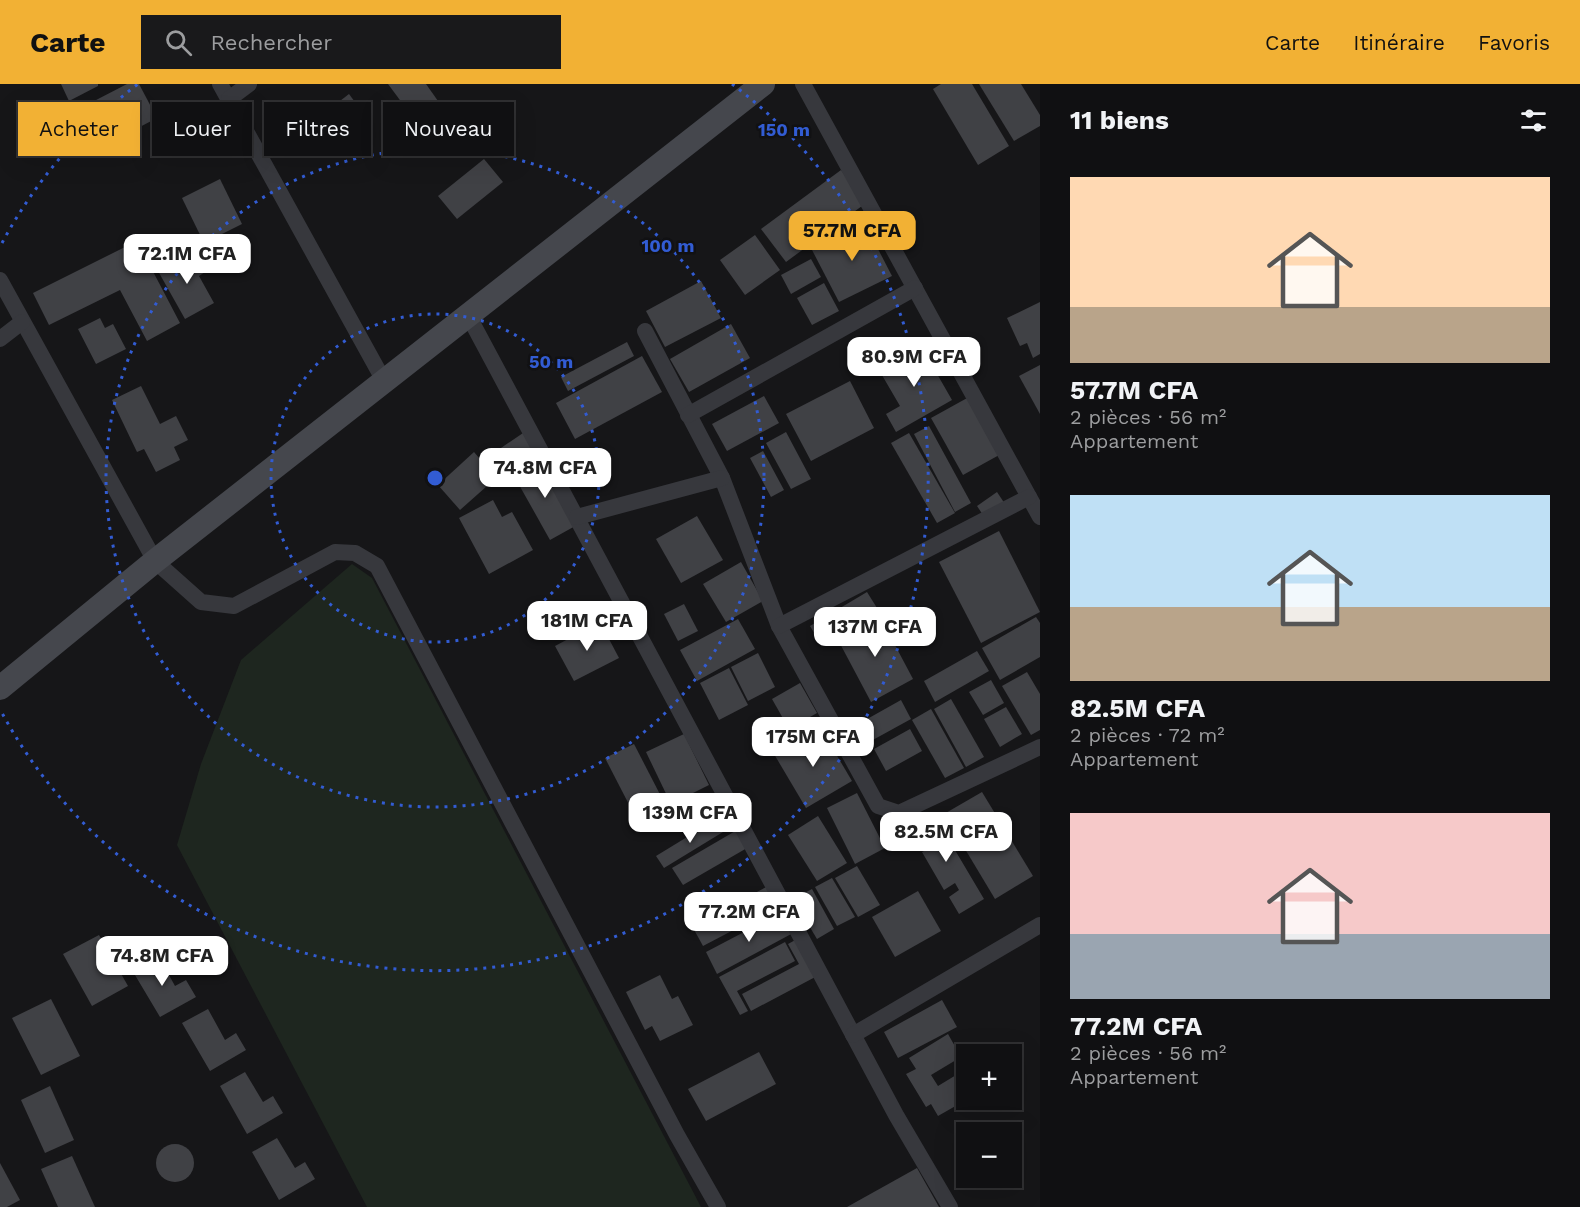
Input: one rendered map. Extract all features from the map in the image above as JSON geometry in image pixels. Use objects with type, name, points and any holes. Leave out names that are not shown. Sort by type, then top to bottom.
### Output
[{"type":"street","points":[[220,84],[384,381]]},
{"type":"street","points":[[228,99],[249,84]]},
{"type":"street","points":[[0,688],[155,561],[763,84]]},
{"type":"street","points":[[803,84],[1040,517]]},
{"type":"street","points":[[0,280],[155,561],[201,602],[234,606],[335,552],[355,553],[377,566],[666,1114],[718,1207]]},
{"type":"street","points":[[688,415],[915,288]]},
{"type":"street","points":[[468,315],[854,1035],[950,1207]]},
{"type":"street","points":[[0,339],[22,322]]},
{"type":"street","points":[[645,331],[722,478],[778,626],[878,806],[898,813],[1040,747]]},
{"type":"street","points":[[577,517],[722,478]]},
{"type":"street","points":[[778,626],[1029,497]]},
{"type":"street","points":[[854,1035],[1040,925]]},
{"type":"shaded area","points":[[352,564],[372,578],[701,1207],[367,1207],[177,845],[201,764],[241,660]]},
{"type":"building","points":[[61,84],[98,84],[98,86],[69,101]]},
{"type":"building","points":[[127,84],[139,84],[152,109],[152,121],[140,127],[140,102],[92,102]]},
{"type":"building","points":[[388,84],[426,84],[438,101],[437,102],[401,102]]},
{"type":"building","points":[[941,84],[972,84],[1009,146],[978,165],[933,89]]},
{"type":"building","points":[[979,84],[1021,84],[1040,115],[1040,126],[1014,141]]},
{"type":"building","points":[[349,94],[355,102],[339,102]]},
{"type":"building","points":[[484,159],[503,182],[457,219],[438,196]]},
{"type":"building","points":[[841,170],[866,203],[786,262],[761,229]]},
{"type":"building","points":[[220,179],[242,224],[204,243],[182,198]]},
{"type":"building","points":[[864,222],[892,276],[839,302],[811,248]]},
{"type":"building","points":[[755,235],[780,270],[745,295],[720,260]]},
{"type":"building","points":[[137,241],[180,323],[147,341],[120,290],[49,325],[33,293]]},
{"type":"building","points":[[194,252],[205,272],[199,276],[214,303],[185,319],[158,271]]},
{"type":"building","points":[[811,259],[821,277],[791,294],[781,275]]},
{"type":"building","points":[[701,281],[721,318],[665,347],[646,311]]},
{"type":"building","points":[[824,283],[839,311],[812,325],[797,298]]},
{"type":"building","points":[[1040,302],[1040,354],[1033,358],[1027,343],[1020,346],[1007,318]]},
{"type":"building","points":[[100,318],[105,328],[113,324],[126,349],[96,364],[78,329]]},
{"type":"building","points":[[731,324],[750,358],[689,392],[670,359]]},
{"type":"building","points":[[627,342],[634,356],[568,391],[561,377]]},
{"type":"building","points":[[921,346],[952,400],[896,432],[886,414],[900,406],[879,370]]},
{"type":"building","points":[[642,356],[662,392],[575,439],[556,403]]},
{"type":"building","points":[[1040,365],[1040,414],[1019,376]]},
{"type":"building","points":[[850,381],[874,428],[811,461],[786,414]]},
{"type":"building","points":[[141,386],[160,424],[176,416],[188,440],[174,447],[180,460],[156,472],[144,449],[137,452],[112,400]]},
{"type":"building","points":[[764,396],[779,423],[727,451],[712,424]]},
{"type":"building","points":[[969,397],[1001,454],[963,475],[931,418]]},
{"type":"building","points":[[929,426],[971,503],[955,512],[914,434]]},
{"type":"building","points":[[526,431],[537,447],[510,466],[498,450]]},
{"type":"building","points":[[786,432],[811,479],[791,489],[766,443]]},
{"type":"building","points":[[909,433],[955,513],[937,523],[891,443]]},
{"type":"building","points":[[763,451],[784,490],[771,497],[750,458]]},
{"type":"building","points":[[474,452],[496,478],[460,510],[438,485]]},
{"type":"building","points":[[540,459],[577,525],[550,540],[513,474]]},
{"type":"building","points":[[997,492],[1005,504],[985,518],[977,506]]},
{"type":"building","points":[[493,500],[502,517],[512,512],[533,550],[489,574],[459,518]]},
{"type":"building","points":[[697,516],[723,560],[681,583],[656,539]]},
{"type":"building","points":[[999,531],[1040,612],[981,643],[939,562]]},
{"type":"building","points":[[741,562],[763,601],[726,622],[703,584]]},
{"type":"building","points":[[867,592],[877,608],[819,641],[810,626]]},
{"type":"building","points":[[684,604],[698,631],[678,641],[664,614]]},
{"type":"building","points":[[879,615],[913,679],[871,702],[837,638]]},
{"type":"building","points":[[1036,617],[1040,623],[1040,657],[1000,680],[982,648]]},
{"type":"building","points":[[738,619],[755,649],[697,681],[680,650]]},
{"type":"building","points":[[600,622],[619,658],[574,681],[555,646]]},
{"type":"building","points":[[977,651],[989,671],[935,702],[924,681]]},
{"type":"building","points":[[758,653],[775,687],[748,701],[731,667]]},
{"type":"building","points":[[729,668],[748,705],[719,720],[700,683]]},
{"type":"building","points":[[1027,672],[1040,694],[1040,730],[1031,735],[1002,686]]},
{"type":"building","points":[[991,680],[1004,703],[983,715],[969,692]]},
{"type":"building","points":[[800,683],[817,713],[789,729],[772,699]]},
{"type":"building","points":[[951,699],[984,757],[966,767],[934,709]]},
{"type":"building","points":[[901,700],[911,719],[871,741],[860,723]]},
{"type":"building","points":[[1006,707],[1022,734],[1000,747],[984,719]]},
{"type":"building","points":[[931,709],[964,768],[945,778],[912,720]]},
{"type":"building","points":[[820,727],[852,781],[806,808],[774,754]]},
{"type":"building","points":[[910,729],[922,751],[886,771],[874,749]]},
{"type":"building","points":[[684,734],[709,785],[671,804],[646,752]]},
{"type":"building","points":[[634,744],[667,808],[638,822],[605,758]]},
{"type":"building","points":[[982,792],[1033,876],[995,899],[944,814]]},
{"type":"building","points":[[857,793],[885,848],[855,864],[827,808]]},
{"type":"building","points":[[933,813],[984,899],[959,914],[949,897],[959,890],[955,883],[944,890],[922,852],[934,846],[931,841],[920,848],[908,828]]},
{"type":"building","points":[[818,816],[847,863],[817,881],[788,835]]},
{"type":"building","points":[[715,820],[723,832],[664,868],[656,856]]},
{"type":"building","points":[[737,830],[747,848],[683,885],[672,868]]},
{"type":"building","points":[[857,866],[880,905],[858,917],[835,878]]},
{"type":"building","points":[[832,878],[855,917],[837,926],[815,887]]},
{"type":"building","points":[[770,885],[781,905],[703,946],[692,926]]},
{"type":"building","points":[[812,889],[834,929],[817,939],[793,899]]},
{"type":"building","points":[[918,891],[941,931],[895,957],[872,917]]},
{"type":"building","points":[[782,912],[793,933],[717,974],[706,952]]},
{"type":"building","points":[[99,935],[128,986],[92,1006],[63,954]]},
{"type":"building","points":[[799,938],[819,975],[751,1011],[742,994],[799,964],[788,944]]},
{"type":"building","points":[[785,942],[795,961],[737,991],[748,1011],[740,1015],[719,977]]},
{"type":"building","points":[[158,955],[175,986],[186,980],[196,997],[160,1017],[132,970]]},
{"type":"building","points":[[660,975],[672,999],[678,996],[693,1025],[660,1041],[652,1026],[645,1030],[626,992]]},
{"type":"building","points":[[51,999],[80,1056],[41,1075],[12,1018]]},
{"type":"building","points":[[942,1000],[957,1027],[898,1058],[884,1032]]},
{"type":"building","points":[[208,1009],[225,1040],[236,1033],[246,1050],[210,1071],[182,1023]]},
{"type":"building","points":[[948,1034],[956,1048],[956,1060],[931,1075],[938,1086],[956,1075],[956,1106],[938,1116],[931,1104],[926,1107],[906,1074],[916,1069],[909,1058]]},
{"type":"building","points":[[759,1052],[776,1084],[706,1121],[688,1089]]},
{"type":"building","points":[[245,1072],[263,1102],[273,1096],[283,1113],[247,1134],[220,1086]]},
{"type":"building","points":[[50,1086],[74,1140],[45,1153],[21,1100]]},
{"type":"building","points":[[277,1138],[295,1168],[305,1162],[315,1179],[279,1200],[252,1152]]},
{"type":"building","points":[[175,1144],[189,1149],[194,1163],[189,1177],[175,1182],[161,1177],[156,1163],[161,1149]]},
{"type":"building","points":[[72,1156],[95,1207],[58,1207],[41,1169]]},
{"type":"building","points":[[0,1163],[20,1200],[7,1207],[0,1207]]},
{"type":"building","points":[[917,1168],[939,1207],[847,1207]]}]
